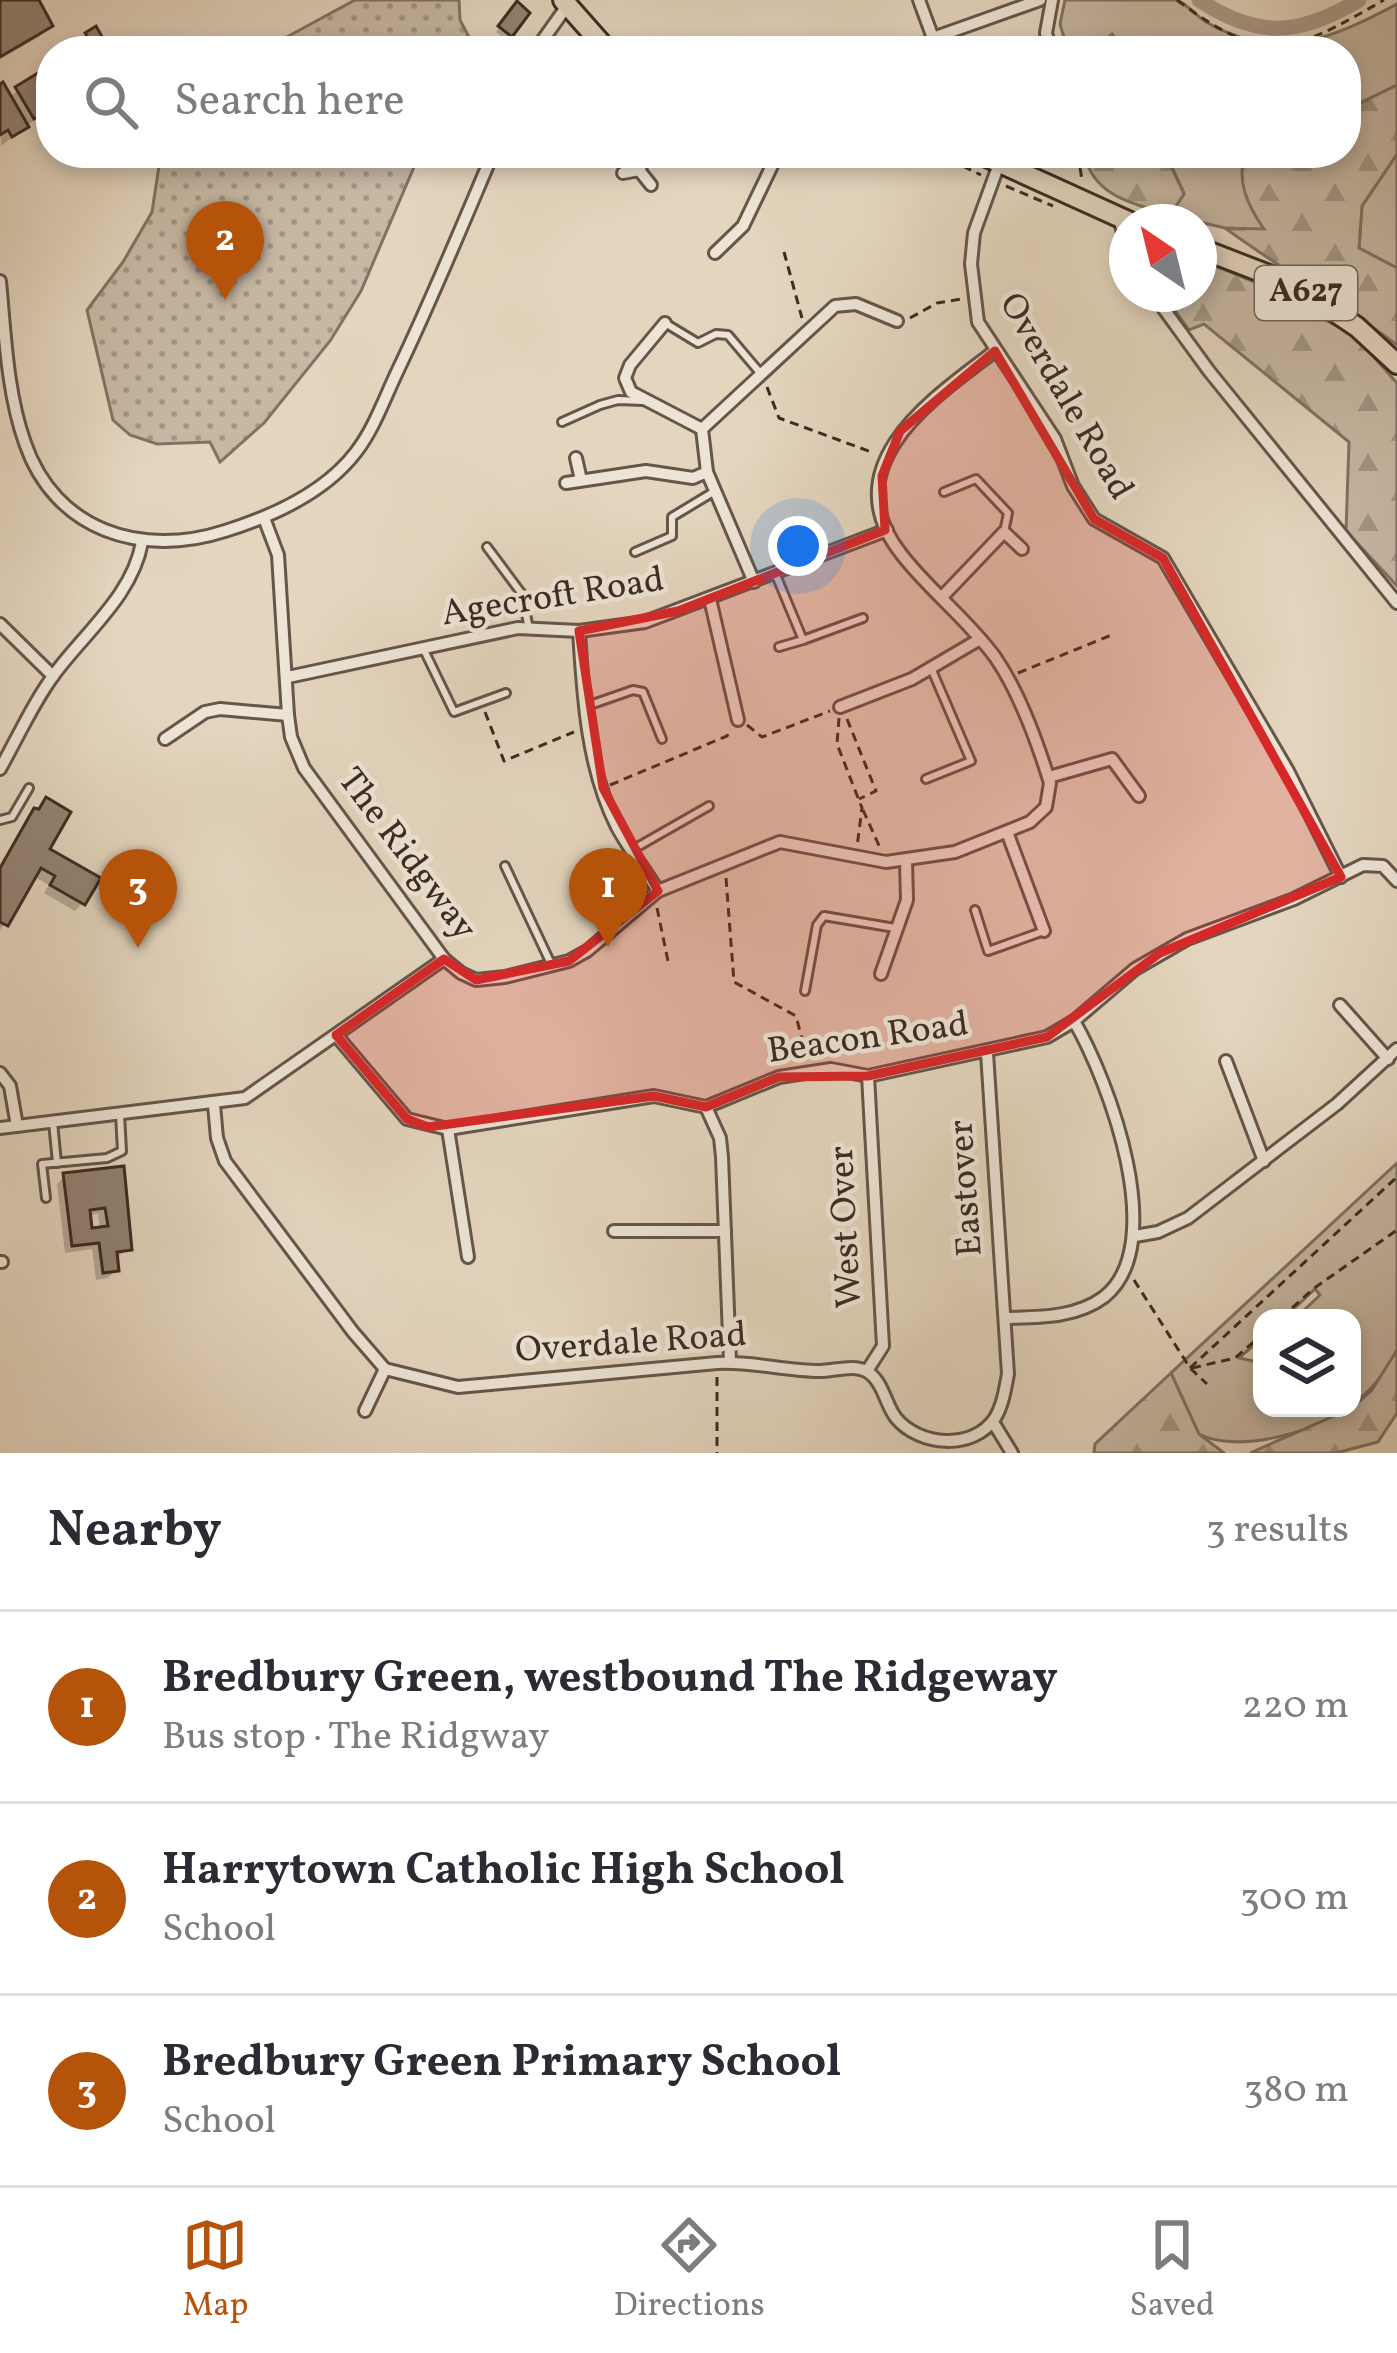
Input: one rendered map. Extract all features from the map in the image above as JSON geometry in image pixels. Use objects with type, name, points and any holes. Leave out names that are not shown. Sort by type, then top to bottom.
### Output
[{"type":"main road","points":[[565,3],[595,36]]},
{"type":"main road","points":[[992,168],[1109,214]]},
{"type":"main road","name":"A627","points":[[1217,255],[1295,285],[1357,327],[1397,364]]},
{"type":"street","points":[[919,0],[932,36]]},
{"type":"street","points":[[939,36],[1040,0]]},
{"type":"street","points":[[1047,36],[1052,0]]},
{"type":"street","points":[[545,36],[565,3]]},
{"type":"street","points":[[0,281],[6,346],[24,441],[39,474],[62,505],[85,523],[116,537],[183,542],[264,518],[302,498],[357,451],[431,300],[487,168]]},
{"type":"street","points":[[716,253],[743,226],[771,168]]},
{"type":"street","points":[[623,172],[639,170],[651,185]]},
{"type":"street","name":"Overdale Road","points":[[996,172],[974,233],[973,297],[978,322],[1054,439],[1073,486],[1094,519],[1163,558],[1288,771],[1341,878]]},
{"type":"street","points":[[702,429],[835,306],[856,304],[897,321]]},
{"type":"street","points":[[1166,312],[1397,603]]},
{"type":"street","points":[[665,322],[625,378],[631,392],[702,429]]},
{"type":"street","points":[[995,351],[918,410],[900,431],[887,458],[880,496],[887,530],[903,557],[1004,670],[1048,777],[1112,759],[1139,796]]},
{"type":"street","points":[[702,429],[707,472],[754,582]]},
{"type":"street","points":[[577,458],[581,481]]},
{"type":"street","points":[[566,483],[646,471],[693,478],[707,472]]},
{"type":"street","name":"The Ridgway","points":[[264,518],[278,555],[288,716],[298,756],[444,959],[476,980],[552,966],[578,956],[656,893],[780,842],[886,862],[955,852],[1030,823],[1046,807],[1051,794],[1048,777]]},
{"type":"street","name":"Agecroft Road","points":[[288,677],[529,628],[579,631],[645,622],[887,530]]},
{"type":"street","points":[[942,597],[1004,532],[1022,549]]},
{"type":"street","points":[[0,769],[53,676],[124,589],[138,565],[142,542]]},
{"type":"street","points":[[710,598],[738,720]]},
{"type":"street","points":[[0,624],[53,676]]},
{"type":"street","points":[[579,631],[584,706],[603,788],[616,825],[656,893]]},
{"type":"street","points":[[840,707],[931,668],[980,639]]},
{"type":"street","points":[[165,739],[205,712],[220,709],[288,716]]},
{"type":"street","points":[[1007,832],[1044,932]]},
{"type":"street","points":[[881,974],[907,900],[906,860]]},
{"type":"street","points":[[1341,878],[1374,863],[1397,881]]},
{"type":"street","name":"Beacon Road","points":[[706,1107],[760,1083],[810,1071],[831,1069],[868,1076],[1047,1036],[1074,1021],[1160,953],[1341,878]]},
{"type":"street","points":[[0,1128],[245,1099],[444,959]]},
{"type":"street","points":[[1136,1236],[1188,1218],[1392,1054],[1340,1005]]},
{"type":"street","points":[[867,1371],[896,1418],[914,1434],[959,1441],[980,1433],[1002,1405],[1008,1374],[1006,1318],[1081,1310],[1104,1297],[1127,1269],[1136,1236],[1116,1119],[1094,1055],[1074,1021]]},
{"type":"street","points":[[336,1035],[407,1119],[448,1129],[654,1096],[706,1107],[720,1138],[723,1362]]},
{"type":"street","name":"Eastover","points":[[988,1052],[1006,1318]]},
{"type":"street","points":[[1226,1061],[1264,1161]]},
{"type":"street","points":[[0,1073],[10,1085],[16,1126]]},
{"type":"street","name":"West Over","points":[[867,1371],[883,1346],[868,1076]]},
{"type":"street","points":[[214,1105],[225,1161],[385,1369],[365,1411]]},
{"type":"street","points":[[448,1129],[467,1252],[480,1245]]},
{"type":"street","points":[[614,1231],[724,1231]]},
{"type":"street","name":"Overdale Road","points":[[385,1369],[458,1387],[723,1362],[816,1372],[867,1371]]},
{"type":"street","points":[[993,1422],[1012,1453]]},
{"type":"lane","points":[[665,322],[698,343],[716,334],[728,335],[761,374]]},
{"type":"lane","points":[[562,422],[618,400],[639,404],[646,399]]},
{"type":"lane","points":[[944,492],[976,479],[1008,513],[1004,532]]},
{"type":"lane","points":[[635,552],[672,536],[672,517],[716,491]]},
{"type":"lane","points":[[487,547],[522,593],[529,628]]},
{"type":"lane","points":[[776,575],[803,640]]},
{"type":"lane","points":[[779,647],[863,618]]},
{"type":"lane","points":[[423,648],[454,712],[506,693]]},
{"type":"lane","points":[[926,779],[971,761],[931,668]]},
{"type":"lane","points":[[584,706],[632,690],[643,692],[662,739]]},
{"type":"lane","points":[[0,820],[12,817],[29,788]]},
{"type":"lane","points":[[629,846],[709,806]]},
{"type":"lane","points":[[506,866],[552,966]]},
{"type":"lane","points":[[975,910],[988,951],[1044,932]]},
{"type":"lane","points":[[805,991],[817,925],[824,916],[898,929]]},
{"type":"lane","points":[[46,1198],[42,1164],[117,1155],[123,1144],[120,1114]]},
{"type":"lane","points":[[53,1122],[57,1162]]},
{"type":"path","points":[[1177,0],[1235,36]]},
{"type":"path","points":[[1321,36],[1384,0]]},
{"type":"path","points":[[983,168],[996,172]]},
{"type":"path","points":[[1080,168],[1082,188]]},
{"type":"path","points":[[784,252],[802,319],[810,329]]},
{"type":"path","points":[[897,321],[919,316],[937,303],[973,297]]},
{"type":"path","points":[[761,374],[779,418],[887,458]]},
{"type":"path","points":[[1004,670],[1014,665],[1018,673],[1114,634]]},
{"type":"path","points":[[482,703],[504,761],[587,728]]},
{"type":"path","points":[[603,788],[727,736],[738,720],[762,737],[840,707]]},
{"type":"path","points":[[840,707],[837,744],[886,862]]},
{"type":"path","points":[[840,707],[876,791],[859,799]]},
{"type":"path","points":[[856,856],[862,808]]},
{"type":"path","points":[[602,938],[576,871],[629,846]]},
{"type":"path","points":[[720,864],[726,877],[734,982],[796,1016],[810,1071]]},
{"type":"path","points":[[656,893],[668,961]]},
{"type":"path","points":[[1190,1368],[1397,1178]]},
{"type":"path","points":[[1291,1309],[1397,1230]]},
{"type":"path","points":[[1127,1269],[1190,1368],[1207,1384]]},
{"type":"path","points":[[1190,1368],[1235,1358],[1253,1343]]},
{"type":"path","points":[[717,1453],[723,1362]]},
{"type":"highlighted area","points":[[995,351],[1094,519],[1163,558],[1341,877],[1160,953],[1047,1037],[868,1076],[779,1077],[706,1107],[654,1096],[428,1127],[407,1119],[336,1035],[444,959],[476,980],[569,961],[658,891],[603,788],[579,631],[678,611],[885,530],[882,476],[900,431]]},
{"type":"green space","points":[[355,0],[459,0],[460,20],[468,36],[289,36]]},
{"type":"green space","points":[[1065,0],[1176,0],[1206,22],[1239,36],[1064,36],[1060,24]]},
{"type":"green space","points":[[1397,4],[1397,85],[1361,103],[1361,36],[1326,36]]},
{"type":"green space","points":[[1397,85],[1397,154],[1362,206],[1359,248],[1397,268],[1397,345],[1225,228],[1264,229],[1245,193],[1243,168],[1361,168],[1361,103]]},
{"type":"green space","points":[[1397,154],[1397,268],[1359,248],[1362,206]]},
{"type":"green space","points":[[159,168],[414,168],[361,291],[330,341],[264,423],[220,462],[210,442],[157,444],[130,435],[113,420],[87,310],[152,212]]},
{"type":"green space","points":[[1089,168],[1172,168],[1184,194],[1177,204],[1135,204],[1105,189]]},
{"type":"green space","points":[[1172,168],[1243,168],[1265,230],[1217,226],[1217,204],[1177,204],[1184,193]]},
{"type":"green space","points":[[1217,266],[1267,287],[1356,337],[1397,383],[1397,586],[1346,531],[1349,442],[1204,324],[1189,330],[1176,312],[1217,312]]},
{"type":"green space","points":[[1397,1163],[1397,1350],[1372,1387],[1361,1397],[1361,1309],[1305,1309],[1320,1295],[1315,1289],[1294,1309],[1253,1309],[1253,1346],[1239,1358],[1253,1361],[1253,1417],[1333,1417],[1273,1438],[1214,1439],[1199,1434],[1171,1373]]},
{"type":"green space","points":[[1397,1350],[1397,1413],[1378,1442],[1336,1453],[1250,1453],[1332,1417],[1361,1417],[1361,1400]]},
{"type":"green space","points":[[1171,1373],[1199,1434],[1224,1453],[1094,1453],[1095,1444]]},
{"type":"building","points":[[0,0],[39,0],[53,26],[0,57]]},
{"type":"building","points":[[517,1],[530,13],[513,36],[498,26]]},
{"type":"building","points":[[96,26],[102,36],[87,36]]},
{"type":"building","points":[[36,74],[36,118],[34,119],[15,87]]},
{"type":"building","points":[[3,82],[29,127],[12,137],[8,130],[0,135]]},
{"type":"building","points":[[46,797],[71,812],[50,849],[101,878],[85,905],[50,885],[55,876],[41,868],[8,926],[0,922],[0,868],[34,808],[39,809]]},
{"type":"building","points":[[124,1166],[132,1250],[117,1252],[119,1271],[103,1273],[99,1243],[72,1246],[63,1173]],"holes":[[[105,1208],[108,1226],[92,1228],[90,1210]]]},
{"type":"waterway","points":[[1199,0],[1240,22],[1279,28],[1317,21],[1359,0]]},
{"type":"place","name":"Harrytown Catholic High School","points":[[225,300]]},
{"type":"place","name":"Bredbury Green, westbound The Ridgeway","points":[[608,947]]},
{"type":"place","name":"Bredbury Green Primary School","points":[[138,948]]}]
